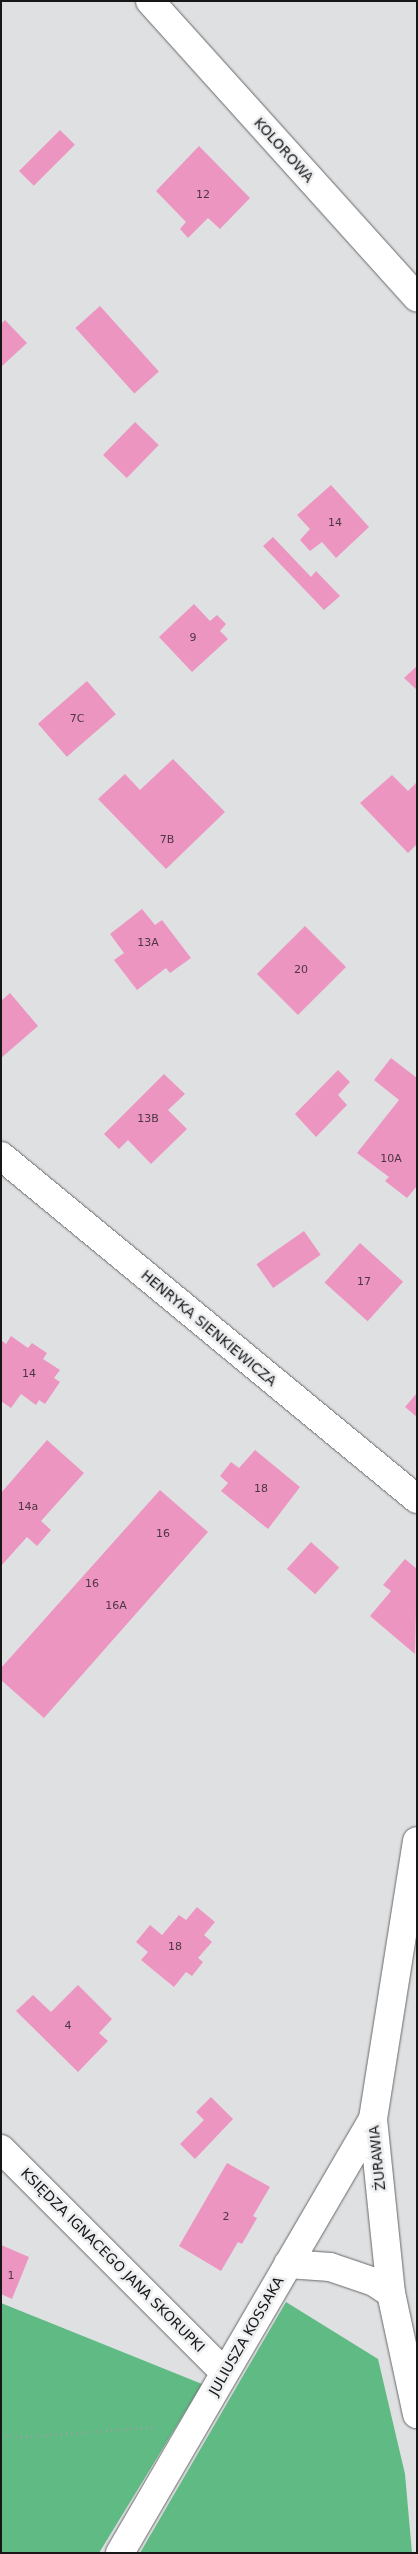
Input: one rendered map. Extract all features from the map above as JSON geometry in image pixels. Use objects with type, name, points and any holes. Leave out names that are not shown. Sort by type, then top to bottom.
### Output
[{"type":"street","name":"KOLOROWA","points":[[150,1],[417,298]]},
{"type":"street","name":"HENRYKA SIENKIEWICZA","points":[[1,1156],[417,1499]]},
{"type":"street","name":"ŻURAWIA","points":[[417,1841],[373,2119],[391,2293],[417,2414]]},
{"type":"street","name":"JULIUSZA KOSSAKA","points":[[120,2553],[373,2119]]},
{"type":"street","name":"KSIĘDZA IGNACEGO JANA SKORUPKI","points":[[1,2149],[224,2372]]},
{"type":"street","points":[[288,2264],[330,2268],[374,2282],[391,2293]]},
{"type":"path","points":[[1,2435],[21,2437],[110,2431],[154,2427],[200,2418]]},
{"type":"green space","points":[[286,2302],[378,2359],[405,2474],[412,2553],[140,2553]]},
{"type":"green space","points":[[1,2303],[202,2384],[99,2553],[1,2553]]},
{"type":"building","points":[[60,130],[75,145],[34,186],[19,171]]},
{"type":"building","points":[[199,146],[250,198],[220,229],[208,218],[188,238],[180,229],[186,222],[156,191]]},
{"type":"building","points":[[100,306],[159,371],[134,393],[75,328]]},
{"type":"building","points":[[5,320],[27,343],[1,367],[1,324]]},
{"type":"building","points":[[135,422],[159,445],[127,478],[103,455]]},
{"type":"building","points":[[331,485],[369,527],[336,558],[322,542],[310,551],[300,540],[310,529],[297,515]]},
{"type":"building","points":[[273,537],[311,577],[316,571],[340,596],[324,610],[263,546]]},
{"type":"building","points":[[194,604],[210,621],[217,615],[226,624],[220,631],[228,639],[192,672],[159,637]]},
{"type":"building","points":[[417,666],[417,690],[404,678]]},
{"type":"building","points":[[87,681],[116,714],[67,757],[38,724]]},
{"type":"building","points":[[173,759],[225,812],[166,869],[98,799],[125,774],[140,790]]},
{"type":"building","points":[[392,775],[408,791],[417,782],[417,844],[408,853],[360,803]]},
{"type":"building","points":[[142,909],[155,925],[162,920],[191,958],[170,973],[166,968],[137,990],[114,960],[124,953],[110,934]]},
{"type":"building","points":[[305,926],[346,967],[298,1015],[257,974]]},
{"type":"building","points":[[10,993],[38,1026],[1,1058],[1,1001]]},
{"type":"building","points":[[391,1058],[417,1078],[417,1186],[407,1198],[385,1181],[389,1177],[357,1153],[399,1100],[374,1080]]},
{"type":"building","points":[[338,1070],[350,1082],[338,1095],[347,1105],[316,1137],[295,1114]]},
{"type":"building","points":[[164,1074],[185,1094],[168,1110],[187,1129],[151,1164],[128,1140],[119,1149],[104,1134]]},
{"type":"building","points":[[304,1231],[321,1255],[273,1288],[256,1264]]},
{"type":"building","points":[[360,1243],[403,1282],[368,1321],[325,1282]]},
{"type":"building","points":[[11,1336],[28,1348],[32,1343],[47,1353],[43,1359],[60,1370],[54,1378],[60,1382],[45,1404],[39,1400],[36,1405],[21,1394],[11,1408],[1,1401],[1,1340],[6,1344]]},
{"type":"building","points":[[417,1393],[417,1417],[405,1407]]},
{"type":"building","points":[[47,1440],[84,1473],[41,1521],[51,1530],[37,1546],[27,1537],[1,1566],[1,1493]]},
{"type":"building","points":[[255,1450],[300,1487],[268,1529],[221,1491],[228,1483],[220,1476],[231,1462],[239,1468]]},
{"type":"building","points":[[160,1490],[208,1532],[44,1718],[1,1680],[1,1668]]},
{"type":"building","points":[[311,1542],[339,1567],[315,1594],[287,1569]]},
{"type":"building","points":[[405,1559],[417,1569],[415,1654],[370,1616],[391,1591],[383,1585]]},
{"type":"building","points":[[197,1907],[215,1922],[204,1935],[212,1942],[198,1958],[203,1962],[192,1976],[186,1972],[174,1987],[141,1960],[148,1952],[136,1942],[150,1925],[162,1935],[179,1915],[186,1920]]},
{"type":"building","points":[[78,1985],[112,2019],[99,2033],[108,2041],[78,2072],[16,2011],[33,1995],[51,2012]]},
{"type":"building","points":[[211,2097],[233,2119],[195,2159],[180,2144],[204,2120],[196,2112]]},
{"type":"building","points":[[227,2163],[270,2187],[253,2216],[257,2218],[242,2244],[238,2242],[221,2271],[179,2246]]},
{"type":"building","points":[[1,2245],[29,2257],[12,2299],[1,2294]]}]
